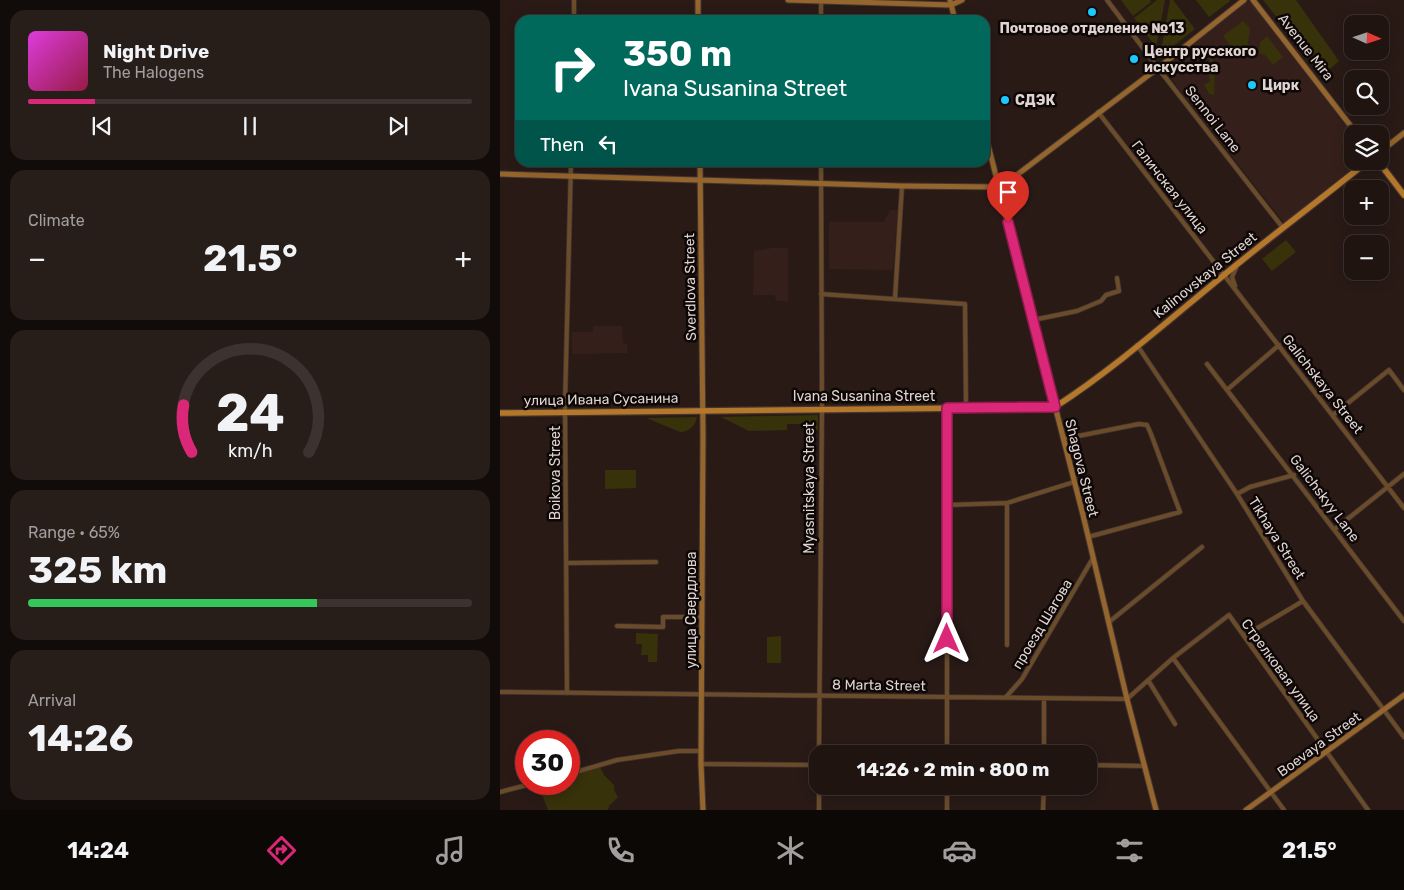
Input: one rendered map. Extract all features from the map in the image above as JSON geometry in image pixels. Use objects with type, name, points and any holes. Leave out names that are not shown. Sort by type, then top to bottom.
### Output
[{"type":"main road","points":[[698,0],[698,15]]},
{"type":"main road","points":[[788,0],[821,2],[951,2],[962,0]]},
{"type":"main road","points":[[500,174],[700,181],[999,187],[1158,68],[1244,0]]},
{"type":"main road","name":"Avenue Mira","points":[[1254,0],[1350,125]]},
{"type":"main road","points":[[951,2],[954,15]]},
{"type":"main road","points":[[1389,145],[1404,133]]},
{"type":"main road","name":"Shagova Street","points":[[990,152],[1156,810]]},
{"type":"main road","name":"Sverdlova Street","points":[[700,167],[703,411]]},
{"type":"main road","name":"Kalinovskaya Street","points":[[1055,407],[1138,345],[1357,170]]},
{"type":"main road","points":[[1385,170],[1404,195]]},
{"type":"main road","name":"Ivana Susanina Street","points":[[703,411],[1055,407]]},
{"type":"main road","name":"улица Ивана Сусанина","points":[[500,413],[703,411]]},
{"type":"main road","name":"улица Свердлова","points":[[703,411],[701,751],[703,810]]},
{"type":"main road","name":"Boevaya Street","points":[[1246,810],[1404,694]]},
{"type":"street","points":[[574,0],[574,15]]},
{"type":"street","name":"Sennoi Lane","points":[[1107,0],[1284,228]]},
{"type":"street","points":[[821,2],[821,15]]},
{"type":"street","name":"Галичская улица","points":[[1098,112],[1224,275]]},
{"type":"street","name":"Boikova Street","points":[[567,693],[565,412],[571,167]]},
{"type":"street","name":"Myasnitskaya Street","points":[[819,745],[822,409],[820,167]]},
{"type":"street","points":[[896,298],[902,186]]},
{"type":"street","points":[[1238,293],[1232,277],[1240,262]]},
{"type":"street","name":"Galichskaya Street","points":[[1224,275],[1404,508]]},
{"type":"street","points":[[1032,320],[1076,310],[1101,301],[1106,295],[1119,291],[1117,278]]},
{"type":"street","points":[[821,294],[965,304],[966,408]]},
{"type":"street","name":"Tikhaya Street","points":[[1138,345],[1237,494],[1303,600],[1404,737]]},
{"type":"street","points":[[1228,389],[1279,345]]},
{"type":"street","name":"Galichskyy Lane","points":[[1208,364],[1404,621]]},
{"type":"street","points":[[1333,415],[1389,370],[1404,390]]},
{"type":"street","points":[[947,408],[947,745]]},
{"type":"street","points":[[1063,439],[1139,424],[1147,425],[1180,512],[1088,538]]},
{"type":"street","points":[[1335,530],[1404,474]]},
{"type":"street","points":[[1237,494],[1250,486],[1294,476]]},
{"type":"street","points":[[947,505],[1007,504],[1074,482]]},
{"type":"street","points":[[1007,504],[1007,645]]},
{"type":"street","points":[[1109,622],[1202,547]]},
{"type":"street","name":"проезд Шагова","points":[[1006,697],[1022,679],[1093,558]]},
{"type":"street","points":[[566,563],[656,562]]},
{"type":"street","points":[[1244,636],[1303,600]]},
{"type":"street","name":"Стрелковая улица","points":[[1173,658],[1229,616],[1368,810]]},
{"type":"street","points":[[617,626],[663,627],[663,617],[702,617]]},
{"type":"street","points":[[1127,699],[1173,658],[1284,810]]},
{"type":"street","points":[[1148,680],[1175,724]]},
{"type":"street","name":"8 Marta Street","points":[[500,692],[1127,699]]},
{"type":"street","points":[[1044,698],[1044,745]]},
{"type":"street","points":[[580,771],[617,760],[679,751],[701,751]]},
{"type":"street","points":[[701,764],[809,764]]},
{"type":"street","points":[[1097,765],[1145,766]]},
{"type":"street","points":[[500,792],[515,788]]},
{"type":"street","points":[[819,795],[819,810]]},
{"type":"street","points":[[947,795],[947,810]]},
{"type":"street","points":[[1043,810],[1044,795]]},
{"type":"shaded area","points":[[1121,0],[1150,0],[1151,2],[1133,16]]},
{"type":"shaded area","points":[[1157,0],[1165,0],[1156,47],[1134,18]]},
{"type":"shaded area","points":[[1170,0],[1173,0],[1195,29],[1167,51],[1162,45]]},
{"type":"shaded area","points":[[1196,0],[1229,0],[1230,1],[1209,17]]},
{"type":"shaded area","points":[[1249,0],[1345,125],[1344,170],[1352,170],[1284,223],[1163,68]]},
{"type":"shaded area","points":[[1263,0],[1296,0],[1339,61],[1323,75]]},
{"type":"shaded area","points":[[1243,21],[1250,28],[1247,52],[1235,52],[1223,36]]},
{"type":"shaded area","points":[[1267,36],[1283,57],[1273,65],[1265,55],[1259,53],[1260,42]]},
{"type":"shaded area","points":[[1199,44],[1218,66],[1215,72],[1214,95],[1209,94],[1204,85],[1210,81],[1207,64],[1210,60]]},
{"type":"shaded area","points":[[890,210],[898,210],[893,270],[829,269],[829,222],[884,222]]},
{"type":"shaded area","points":[[1286,240],[1296,252],[1272,271],[1262,259]]},
{"type":"shaded area","points":[[788,248],[788,301],[777,301],[774,295],[753,295],[754,251]]},
{"type":"shaded area","points":[[593,326],[622,326],[623,343],[627,344],[627,353],[572,354],[572,332],[593,332]]},
{"type":"shaded area","points":[[818,415],[818,430],[812,430],[811,424],[787,424],[787,430],[749,431],[721,417]]},
{"type":"shaded area","points":[[697,417],[691,428],[680,432],[646,418]]},
{"type":"shaded area","points":[[605,470],[636,470],[636,488],[605,489]]},
{"type":"shaded area","points":[[636,633],[658,634],[657,662],[648,662],[648,655],[641,655],[642,644],[636,644]]},
{"type":"shaded area","points":[[781,636],[781,663],[767,663],[767,637]]},
{"type":"shaded area","points":[[600,767],[604,775],[614,785],[614,790],[618,797],[609,806],[608,810],[548,810],[542,795],[580,795],[580,773]]},
{"type":"place","name":"Почтовое отделение №13","points":[[1092,12]]},
{"type":"place","name":"Центр русского искусства","points":[[1134,59]]},
{"type":"place","name":"Цирк","points":[[1252,85]]},
{"type":"place","name":"СДЭК","points":[[1005,100]]},
{"type":"route","points":[[947,639],[947,408],[1055,407],[1008,222]]}]
